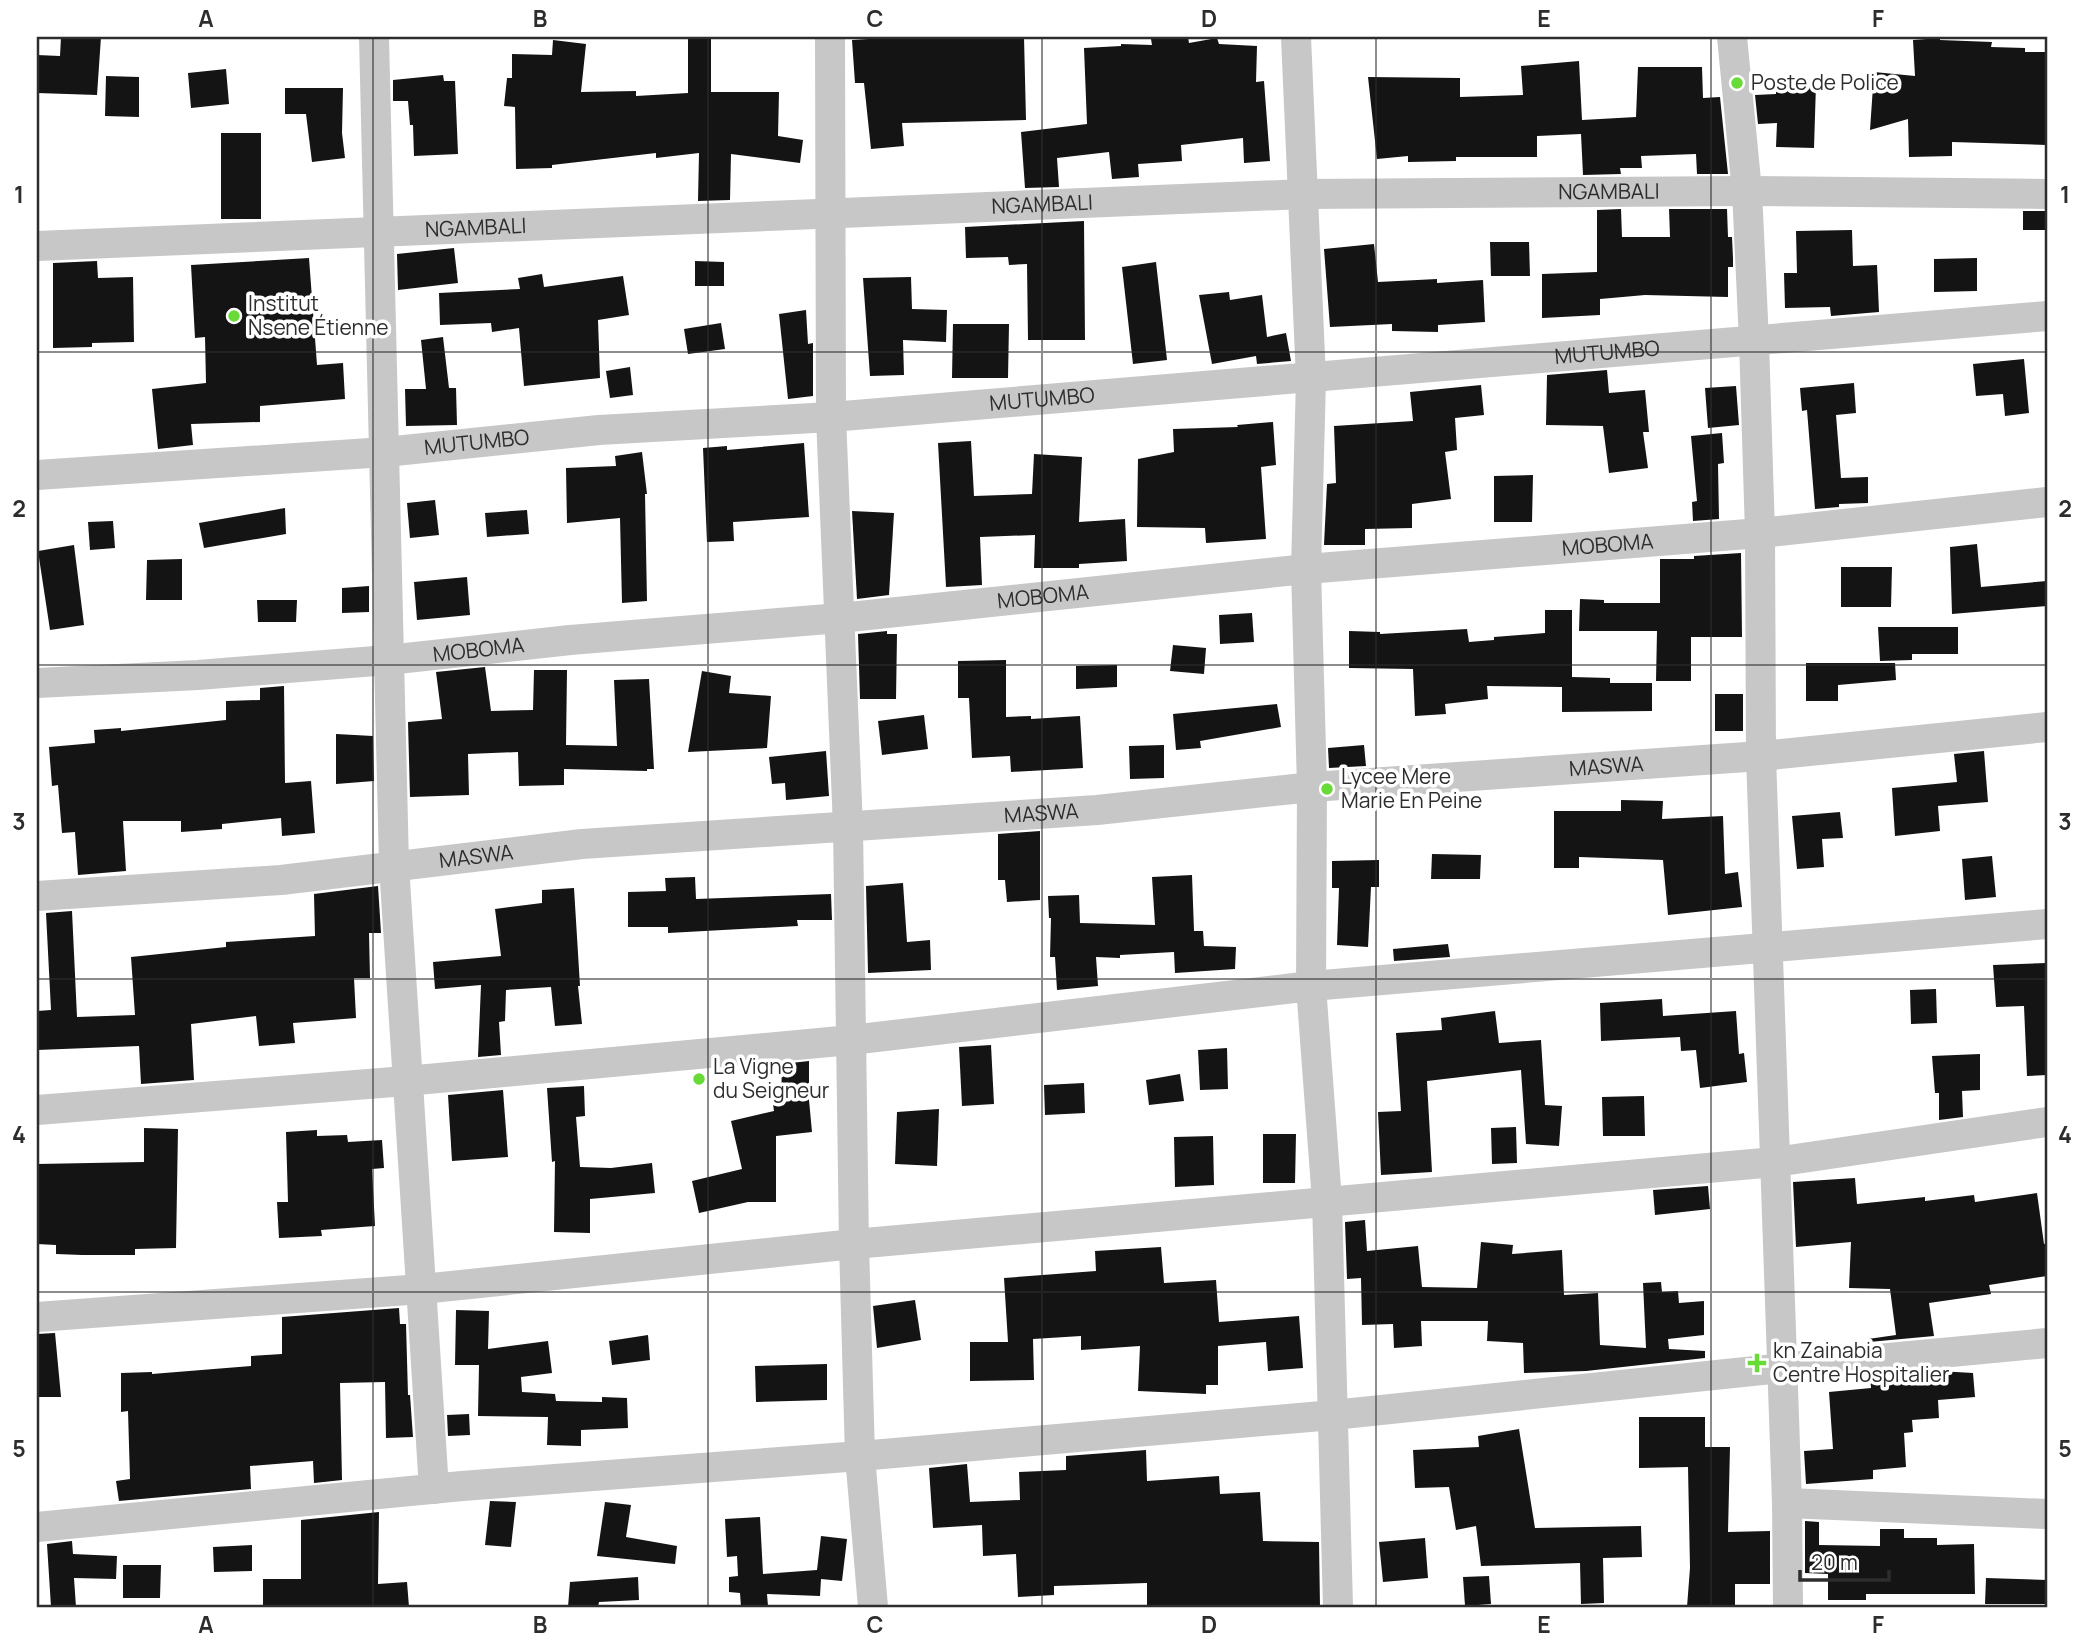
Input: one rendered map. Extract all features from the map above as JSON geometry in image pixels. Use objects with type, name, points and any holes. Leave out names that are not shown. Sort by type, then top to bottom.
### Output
[{"type":"street","points":[[374,37],[394,865],[434,1489]]},
{"type":"street","points":[[830,37],[831,417],[848,827],[860,1456],[873,1607]]},
{"type":"street","points":[[1296,37],[1311,379],[1306,569],[1312,787],[1311,986],[1327,1201],[1338,1607]]},
{"type":"street","points":[[1732,37],[1748,191],[1754,341],[1760,533],[1761,756],[1787,1503],[1788,1607]]},
{"type":"street","name":"NGAMBALI","points":[[37,246],[1304,194],[1748,191],[2047,194]]},
{"type":"street","name":"MUTUMBO","points":[[37,475],[385,452],[598,430],[831,417],[2047,316]]},
{"type":"street","name":"MOBOMA","points":[[37,683],[198,675],[388,660],[570,640],[840,618],[1306,569],[1760,533],[2047,502]]},
{"type":"street","name":"MASWA","points":[[37,896],[281,880],[582,844],[1097,810],[1312,787],[1761,756],[2047,727]]},
{"type":"street","points":[[37,1110],[406,1081],[851,1040],[1311,986],[2047,924]]},
{"type":"street","points":[[37,1317],[422,1289],[854,1244],[1775,1162],[2047,1122]]},
{"type":"street","points":[[37,1527],[434,1489],[1333,1415],[1782,1367],[2047,1343]]},
{"type":"street","points":[[1787,1503],[2047,1514]]},
{"type":"building","points":[[61,37],[101,37],[97,95],[37,93],[37,55],[60,56]]},
{"type":"building","points":[[900,37],[1024,37],[1026,120],[902,123],[904,146],[871,149],[864,83],[855,83],[852,40]]},
{"type":"building","points":[[1188,37],[1189,43],[1217,38],[1219,44],[1257,46],[1256,82],[1264,81],[1270,161],[1244,163],[1243,138],[1181,145],[1182,161],[1138,164],[1139,177],[1112,179],[1109,152],[1057,158],[1059,187],[1025,188],[1021,132],[1087,124],[1084,48],[1121,44],[1152,45],[1151,39]]},
{"type":"building","points":[[711,38],[711,92],[779,92],[778,136],[803,140],[800,163],[731,154],[730,200],[698,201],[699,153],[656,158],[656,153],[552,165],[552,168],[516,169],[515,107],[504,106],[507,78],[512,78],[512,54],[552,55],[553,40],[586,44],[581,92],[636,91],[636,96],[688,93],[688,39]]},
{"type":"building","points":[[1940,38],[1992,42],[1991,47],[2025,48],[2025,52],[2047,52],[2047,145],[1952,142],[1952,156],[1909,157],[1908,119],[1870,130],[1874,72],[1915,76],[1913,40]]},
{"type":"building","points":[[1579,61],[1582,120],[1636,117],[1638,67],[1702,67],[1703,98],[1720,97],[1728,174],[1697,174],[1696,154],[1641,156],[1642,168],[1620,168],[1621,174],[1583,175],[1581,134],[1537,136],[1537,157],[1456,157],[1456,161],[1408,162],[1408,156],[1377,159],[1368,77],[1460,78],[1460,97],[1523,95],[1521,66]]},
{"type":"building","points":[[226,69],[229,104],[191,108],[188,73]]},
{"type":"building","points":[[443,75],[444,81],[455,81],[458,154],[414,156],[413,125],[410,125],[408,101],[393,101],[393,80]]},
{"type":"building","points":[[106,76],[139,77],[139,117],[105,116]]},
{"type":"building","points":[[1776,84],[1816,84],[1814,148],[1776,147],[1777,123],[1758,124],[1755,95],[1776,94]]},
{"type":"building","points":[[285,88],[343,88],[342,133],[345,158],[312,162],[306,114],[285,114]]},
{"type":"building","points":[[221,133],[261,133],[261,219],[221,219]]},
{"type":"building","points":[[1621,209],[1622,237],[1670,237],[1669,209],[1727,209],[1728,237],[1732,237],[1733,258],[1733,267],[1728,267],[1728,297],[1645,295],[1600,299],[1600,315],[1542,318],[1542,274],[1597,272],[1597,210]]},
{"type":"building","points":[[2023,211],[2047,211],[2047,230],[2023,230]]},
{"type":"building","points":[[1084,221],[1085,340],[1028,340],[1027,264],[1009,265],[1008,257],[966,258],[965,227]]},
{"type":"building","points":[[1852,230],[1853,266],[1877,265],[1879,312],[1831,316],[1830,307],[1785,308],[1784,273],[1797,273],[1796,231]]},
{"type":"building","points":[[1490,242],[1529,242],[1530,276],[1491,276]]},
{"type":"building","points":[[1374,244],[1378,282],[1437,279],[1437,283],[1483,280],[1485,322],[1438,325],[1438,332],[1392,331],[1392,324],[1330,327],[1324,249]]},
{"type":"building","points":[[454,248],[458,283],[398,290],[397,254]]},
{"type":"building","points":[[309,258],[317,365],[343,363],[345,399],[260,406],[260,422],[191,424],[193,445],[158,449],[152,389],[206,383],[205,337],[195,338],[191,265]]},
{"type":"building","points":[[1977,258],[1977,291],[1934,292],[1934,259]]},
{"type":"building","points":[[97,261],[98,278],[133,277],[134,342],[92,343],[92,347],[53,348],[53,263]]},
{"type":"building","points":[[695,261],[724,262],[724,286],[695,286]]},
{"type":"building","points":[[1156,262],[1167,360],[1133,364],[1122,267]]},
{"type":"building","points":[[542,274],[544,287],[623,276],[629,315],[598,320],[600,378],[524,386],[519,328],[492,332],[491,323],[440,325],[439,293],[520,289],[518,278]]},
{"type":"building","points":[[911,277],[912,309],[947,310],[946,342],[903,340],[904,375],[870,376],[863,278]]},
{"type":"building","points":[[1229,292],[1230,300],[1262,295],[1267,337],[1286,333],[1291,361],[1257,364],[1256,356],[1212,364],[1199,295]]},
{"type":"building","points":[[806,310],[808,344],[813,343],[813,396],[788,399],[779,314]]},
{"type":"building","points":[[721,323],[725,349],[688,354],[684,329]]},
{"type":"building","points":[[953,324],[1009,324],[1008,378],[952,378]]},
{"type":"building","points":[[443,337],[449,388],[456,388],[457,425],[406,426],[405,389],[426,389],[421,340]]},
{"type":"building","points":[[2024,359],[2029,413],[2005,416],[2003,394],[1976,396],[1973,364]]},
{"type":"building","points":[[630,367],[633,395],[610,398],[606,371]]},
{"type":"building","points":[[1607,370],[1609,393],[1645,390],[1649,432],[1643,432],[1648,468],[1609,473],[1603,426],[1546,425],[1547,375]]},
{"type":"building","points":[[1854,383],[1856,413],[1836,415],[1841,478],[1868,477],[1868,503],[1839,504],[1839,507],[1815,509],[1807,410],[1802,411],[1800,388]]},
{"type":"building","points":[[1481,385],[1484,415],[1455,418],[1457,450],[1445,452],[1451,499],[1412,504],[1412,528],[1365,529],[1365,545],[1324,545],[1327,484],[1336,483],[1334,426],[1413,421],[1410,392]]},
{"type":"building","points":[[1736,386],[1739,425],[1708,428],[1705,388]]},
{"type":"building","points":[[1273,422],[1276,465],[1261,467],[1266,539],[1206,543],[1205,528],[1137,527],[1138,459],[1174,452],[1173,429],[1238,427],[1237,425]]},
{"type":"building","points":[[1722,433],[1724,463],[1718,464],[1719,519],[1693,521],[1692,502],[1697,501],[1691,436]]},
{"type":"building","points":[[971,441],[974,496],[1032,494],[1034,454],[1082,457],[1079,522],[1125,519],[1127,561],[1079,564],[1079,568],[1034,568],[1035,535],[980,537],[982,585],[946,587],[938,443]]},
{"type":"building","points":[[804,443],[809,517],[733,522],[734,541],[707,542],[703,448],[727,446],[727,450]]},
{"type":"building","points":[[642,452],[647,494],[647,601],[622,603],[620,518],[567,523],[566,468],[616,466],[615,456]]},
{"type":"building","points":[[1533,475],[1532,522],[1494,522],[1494,476]]},
{"type":"building","points":[[435,500],[439,535],[410,538],[407,503]]},
{"type":"building","points":[[285,508],[286,534],[204,548],[199,523]]},
{"type":"building","points":[[527,510],[529,534],[487,537],[485,513]]},
{"type":"building","points":[[852,511],[894,513],[889,595],[857,599]]},
{"type":"building","points":[[113,521],[115,548],[90,550],[88,522]]},
{"type":"building","points":[[1977,544],[1981,587],[2047,581],[2047,606],[1952,614],[1950,547]]},
{"type":"building","points":[[74,545],[84,625],[50,630],[38,551]]},
{"type":"building","points":[[1741,553],[1742,637],[1691,637],[1691,681],[1656,681],[1657,631],[1579,631],[1580,599],[1604,600],[1604,603],[1660,603],[1660,559],[1694,559],[1694,556]]},
{"type":"building","points":[[182,559],[182,600],[146,600],[147,560]]},
{"type":"building","points":[[1841,567],[1892,567],[1891,607],[1841,607]]},
{"type":"building","points":[[467,577],[470,615],[417,620],[414,582]]},
{"type":"building","points":[[369,586],[369,612],[342,613],[342,588]]},
{"type":"building","points":[[257,600],[297,600],[296,622],[258,622]]},
{"type":"building","points":[[1545,610],[1572,610],[1572,677],[1610,678],[1610,683],[1652,683],[1652,711],[1562,712],[1562,687],[1487,686],[1488,699],[1445,704],[1446,714],[1415,716],[1413,669],[1349,668],[1349,631],[1380,634],[1467,629],[1469,642],[1494,640],[1494,637],[1545,633]]},
{"type":"building","points":[[1252,613],[1254,642],[1220,644],[1219,615]]},
{"type":"building","points":[[1878,627],[1958,627],[1958,654],[1912,654],[1912,660],[1880,661]]},
{"type":"building","points":[[887,631],[887,634],[897,634],[896,699],[860,699],[858,634]]},
{"type":"building","points":[[1173,645],[1206,648],[1204,674],[1170,671]]},
{"type":"building","points":[[1006,660],[1006,717],[1031,716],[1031,719],[1080,716],[1083,768],[1011,772],[1010,756],[972,758],[969,698],[958,698],[958,661]]},
{"type":"building","points":[[1806,663],[1895,663],[1896,680],[1838,685],[1838,701],[1806,701]]},
{"type":"building","points":[[1117,665],[1117,687],[1076,689],[1076,666]]},
{"type":"building","points":[[485,667],[491,711],[533,710],[534,670],[567,670],[566,745],[617,746],[614,680],[649,679],[654,769],[564,769],[564,785],[519,786],[518,752],[468,754],[469,795],[410,797],[408,722],[442,719],[436,672]]},
{"type":"building","points":[[702,671],[731,676],[729,693],[771,696],[767,748],[688,752]]},
{"type":"building","points":[[284,686],[285,783],[311,781],[315,833],[282,836],[281,818],[222,824],[222,829],[181,832],[181,821],[123,821],[126,871],[78,875],[75,832],[62,833],[58,785],[52,786],[49,747],[95,743],[94,730],[121,728],[121,731],[226,720],[226,701],[260,700],[260,688]]},
{"type":"building","points":[[1715,694],[1743,694],[1743,731],[1715,731]]},
{"type":"building","points":[[1277,704],[1281,727],[1200,741],[1201,748],[1176,750],[1173,714]]},
{"type":"building","points":[[924,715],[928,749],[882,755],[878,721]]},
{"type":"building","points":[[336,734],[373,736],[374,781],[336,784]]},
{"type":"building","points":[[1164,745],[1164,778],[1130,779],[1129,746]]},
{"type":"building","points":[[1364,745],[1366,766],[1329,768],[1328,748]]},
{"type":"building","points":[[826,751],[829,796],[786,800],[785,783],[772,784],[769,757]]},
{"type":"building","points":[[1984,751],[1988,802],[1938,806],[1940,831],[1895,836],[1892,788],[1957,782],[1954,754]]},
{"type":"building","points":[[1621,800],[1663,801],[1662,819],[1723,816],[1725,874],[1738,872],[1742,907],[1668,915],[1663,860],[1579,857],[1579,868],[1554,868],[1554,811],[1621,811]]},
{"type":"building","points":[[1840,812],[1843,838],[1822,839],[1824,867],[1797,869],[1792,816]]},
{"type":"building","points":[[1040,831],[1040,900],[1007,902],[1005,880],[998,880],[998,834]]},
{"type":"building","points":[[1432,854],[1481,855],[1480,879],[1431,879]]},
{"type":"building","points":[[1992,856],[1996,897],[1965,900],[1962,859]]},
{"type":"building","points":[[1379,860],[1379,887],[1371,887],[1368,947],[1337,945],[1339,888],[1332,888],[1332,861]]},
{"type":"building","points":[[1192,875],[1194,931],[1203,931],[1204,946],[1236,947],[1235,969],[1175,973],[1174,952],[1120,955],[1120,958],[1096,957],[1098,986],[1057,990],[1055,957],[1050,957],[1051,918],[1048,896],[1079,895],[1080,923],[1155,925],[1152,877]]},
{"type":"building","points":[[695,877],[696,899],[831,894],[832,920],[797,920],[798,926],[668,933],[668,927],[628,927],[628,892],[666,891],[665,878]]},
{"type":"building","points":[[903,883],[907,942],[930,940],[931,970],[868,973],[866,886]]},
{"type":"building","points":[[378,886],[381,933],[369,933],[370,978],[354,978],[356,1018],[293,1023],[295,1043],[259,1046],[256,1016],[191,1024],[194,1080],[141,1084],[139,1046],[37,1050],[37,1011],[51,1010],[46,913],[72,911],[77,1017],[135,1015],[131,957],[226,947],[226,942],[315,936],[314,894]]},
{"type":"building","points":[[574,888],[582,1024],[555,1026],[551,987],[506,990],[505,1021],[499,1022],[501,1055],[478,1057],[481,985],[435,989],[433,962],[501,956],[495,909],[542,903],[542,890]]},
{"type":"building","points":[[1448,944],[1450,957],[1394,961],[1393,949]]},
{"type":"building","points":[[2047,963],[2047,1075],[2027,1076],[2024,1006],[1996,1007],[1993,965]]},
{"type":"building","points":[[1936,989],[1937,1023],[1911,1024],[1910,990]]},
{"type":"building","points":[[1662,999],[1663,1016],[1736,1011],[1739,1054],[1744,1053],[1747,1082],[1700,1088],[1696,1050],[1681,1051],[1680,1037],[1601,1041],[1600,1003]]},
{"type":"building","points":[[1495,1011],[1499,1043],[1541,1040],[1545,1105],[1562,1106],[1559,1146],[1526,1144],[1521,1070],[1427,1081],[1432,1172],[1381,1175],[1378,1112],[1401,1111],[1396,1033],[1442,1030],[1441,1018]]},
{"type":"building","points":[[991,1045],[994,1104],[962,1106],[959,1047]]},
{"type":"building","points":[[1227,1048],[1228,1089],[1200,1090],[1198,1050]]},
{"type":"building","points":[[1980,1054],[1980,1090],[1962,1091],[1963,1117],[1939,1120],[1939,1093],[1935,1093],[1932,1056]]},
{"type":"building","points":[[809,1061],[812,1132],[776,1136],[776,1202],[748,1202],[699,1213],[692,1181],[742,1169],[731,1121],[774,1111],[773,1104],[781,1103],[782,1064]]},
{"type":"building","points":[[1180,1074],[1184,1101],[1149,1105],[1146,1080]]},
{"type":"building","points":[[1084,1083],[1085,1113],[1045,1115],[1044,1085]]},
{"type":"building","points":[[584,1086],[585,1116],[576,1117],[580,1167],[611,1168],[652,1163],[655,1193],[590,1199],[590,1233],[554,1232],[555,1161],[552,1162],[547,1088]]},
{"type":"building","points":[[503,1090],[508,1157],[452,1161],[448,1095]]},
{"type":"building","points":[[1644,1096],[1645,1136],[1603,1136],[1602,1097]]},
{"type":"building","points":[[939,1109],[937,1166],[895,1164],[897,1112]]},
{"type":"building","points":[[1516,1127],[1517,1163],[1492,1164],[1491,1128]]},
{"type":"building","points":[[144,1128],[178,1129],[176,1248],[135,1249],[135,1255],[82,1255],[56,1254],[56,1245],[37,1244],[37,1164],[144,1162]]},
{"type":"building","points":[[317,1130],[317,1136],[347,1135],[348,1142],[382,1140],[384,1168],[372,1169],[375,1226],[321,1230],[322,1236],[279,1238],[277,1202],[288,1202],[286,1132]]},
{"type":"building","points":[[1263,1134],[1296,1134],[1295,1183],[1263,1183]]},
{"type":"building","points":[[1213,1136],[1214,1185],[1175,1187],[1174,1137]]},
{"type":"building","points":[[1855,1178],[1857,1204],[1925,1197],[1925,1201],[1974,1195],[1975,1202],[2037,1193],[2044,1244],[2047,1243],[2047,1276],[1989,1285],[1991,1294],[1929,1303],[1934,1336],[1869,1342],[1868,1339],[1896,1335],[1890,1289],[1849,1288],[1851,1242],[1796,1247],[1793,1182]]},
{"type":"building","points":[[1708,1186],[1710,1209],[1655,1215],[1653,1190]]},
{"type":"building","points":[[1365,1220],[1367,1251],[1418,1246],[1422,1287],[1477,1288],[1481,1242],[1513,1245],[1512,1254],[1562,1250],[1564,1295],[1598,1293],[1600,1345],[1646,1348],[1643,1283],[1661,1282],[1662,1292],[1678,1291],[1679,1303],[1704,1301],[1704,1335],[1668,1339],[1669,1349],[1705,1351],[1705,1358],[1586,1371],[1524,1373],[1523,1343],[1487,1341],[1488,1321],[1421,1321],[1422,1346],[1394,1348],[1393,1324],[1362,1325],[1361,1278],[1347,1279],[1345,1222]]},
{"type":"building","points":[[1161,1247],[1164,1283],[1216,1280],[1219,1322],[1299,1316],[1303,1368],[1268,1371],[1266,1342],[1218,1346],[1218,1385],[1206,1385],[1206,1394],[1138,1391],[1140,1346],[1081,1350],[1081,1336],[1033,1339],[1034,1380],[970,1381],[970,1342],[1008,1342],[1004,1278],[1096,1271],[1095,1251]]},
{"type":"building","points":[[915,1300],[921,1340],[877,1348],[873,1306]]},
{"type":"building","points":[[399,1308],[400,1324],[406,1324],[408,1395],[413,1437],[386,1438],[385,1382],[340,1383],[342,1480],[314,1483],[313,1461],[250,1466],[251,1489],[119,1501],[116,1481],[130,1479],[128,1411],[121,1412],[121,1373],[152,1374],[251,1366],[251,1356],[282,1354],[282,1317]]},
{"type":"building","points":[[456,1310],[489,1311],[488,1349],[548,1341],[552,1373],[521,1377],[522,1392],[555,1394],[556,1401],[602,1402],[602,1397],[627,1398],[628,1428],[581,1430],[581,1446],[547,1445],[548,1417],[478,1416],[479,1365],[455,1365]]},
{"type":"building","points":[[55,1333],[61,1397],[37,1397],[37,1334]]},
{"type":"building","points":[[648,1335],[650,1360],[612,1365],[609,1341]]},
{"type":"building","points":[[827,1364],[827,1400],[756,1402],[755,1366]]},
{"type":"building","points":[[1939,1371],[1973,1373],[1975,1397],[1938,1400],[1939,1418],[1912,1420],[1913,1432],[1904,1433],[1906,1467],[1873,1470],[1873,1479],[1806,1484],[1804,1451],[1833,1449],[1829,1392],[1871,1388],[1870,1377]]},
{"type":"building","points":[[469,1414],[470,1435],[448,1436],[447,1415]]},
{"type":"building","points":[[1639,1417],[1705,1417],[1705,1447],[1730,1447],[1728,1532],[1770,1531],[1770,1584],[1735,1584],[1735,1607],[1687,1607],[1690,1568],[1688,1467],[1639,1468]]},
{"type":"building","points":[[1519,1429],[1535,1528],[1641,1526],[1642,1557],[1603,1558],[1604,1603],[1581,1604],[1580,1563],[1481,1566],[1476,1526],[1456,1530],[1449,1487],[1415,1488],[1413,1450],[1479,1447],[1478,1436]]},
{"type":"building","points":[[1146,1450],[1147,1481],[1219,1476],[1220,1494],[1260,1492],[1263,1541],[1319,1542],[1320,1607],[1147,1607],[1147,1583],[1054,1586],[1054,1595],[1018,1597],[1016,1554],[983,1556],[982,1525],[933,1528],[929,1468],[967,1464],[970,1502],[1020,1500],[1019,1472],[1066,1470],[1066,1456]]},
{"type":"building","points":[[490,1501],[516,1502],[511,1547],[485,1545]]},
{"type":"building","points":[[605,1502],[631,1505],[626,1537],[677,1546],[675,1564],[597,1556]]},
{"type":"building","points":[[379,1512],[378,1584],[407,1582],[409,1607],[263,1607],[263,1579],[301,1579],[301,1520]]},
{"type":"building","points":[[760,1517],[763,1574],[817,1570],[821,1536],[847,1539],[842,1581],[821,1579],[820,1596],[767,1594],[768,1606],[741,1607],[740,1593],[729,1592],[729,1577],[738,1576],[737,1556],[727,1557],[725,1519]]},
{"type":"building","points":[[1805,1521],[1819,1522],[1819,1545],[1880,1546],[1880,1529],[1904,1529],[1904,1538],[1937,1538],[1937,1545],[1974,1544],[1975,1594],[1866,1594],[1866,1600],[1828,1600],[1828,1574],[1805,1573]]},
{"type":"building","points":[[1425,1538],[1428,1578],[1383,1582],[1379,1542]]},
{"type":"building","points":[[72,1541],[73,1554],[117,1556],[116,1579],[74,1578],[76,1607],[51,1607],[47,1544]]},
{"type":"building","points":[[252,1545],[252,1571],[214,1572],[213,1547]]},
{"type":"building","points":[[123,1565],[161,1565],[160,1598],[123,1598]]},
{"type":"building","points":[[1489,1576],[1491,1604],[1465,1606],[1463,1577]]},
{"type":"building","points":[[638,1577],[639,1600],[599,1602],[598,1607],[568,1607],[570,1582]]},
{"type":"building","points":[[1986,1578],[2047,1580],[2047,1604],[1985,1604]]},
{"type":"place","name":"Poste de Police","points":[[1737,83]]},
{"type":"place","name":"Institut Nsene Étienne","points":[[234,316]]},
{"type":"place","name":"Lycee Mere Marie En Peine","points":[[1327,789]]},
{"type":"place","name":"La Vigne du Seigneur","points":[[699,1079]]},
{"type":"place","name":"kn Zainabia Centre Hospitalier","points":[[1757,1363]]}]
